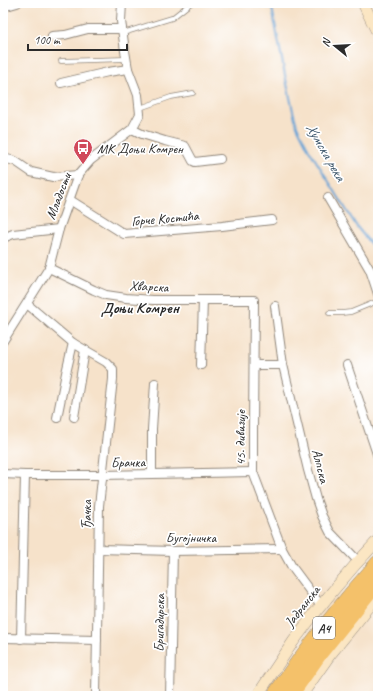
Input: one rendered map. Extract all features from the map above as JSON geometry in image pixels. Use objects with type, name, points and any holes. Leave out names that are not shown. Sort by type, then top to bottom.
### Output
[{"type":"highway","name":"A4","points":[[274,696],[317,637],[350,595],[378,563]]},
{"type":"highway","name":"A4","points":[[290,696],[321,652],[378,581]]},
{"type":"street","points":[[3,7],[18,3]]},
{"type":"street","points":[[122,3],[122,21],[126,59],[128,69],[138,95],[140,108]]},
{"type":"street","points":[[363,3],[377,31]]},
{"type":"street","points":[[52,36],[65,35],[88,29],[123,31]]},
{"type":"street","points":[[61,83],[128,69]]},
{"type":"street","name":"Младости","points":[[3,341],[49,268],[59,229],[78,175],[91,160],[132,129],[140,114],[140,108]]},
{"type":"street","points":[[132,129],[142,134],[185,146],[195,162],[220,159]]},
{"type":"street","points":[[3,158],[15,162],[31,172],[53,177],[78,175]]},
{"type":"street","points":[[328,198],[370,270],[378,294]]},
{"type":"street","name":"Горче Костића","points":[[70,200],[124,234],[222,226],[272,220]]},
{"type":"street","points":[[3,238],[13,234],[59,229]]},
{"type":"street","name":"Хварска","points":[[49,268],[106,295],[153,300],[254,300]]},
{"type":"street","points":[[202,365],[204,300]]},
{"type":"street","name":"45. дивизије","points":[[254,300],[254,472],[282,550],[292,567],[320,606]]},
{"type":"street","name":"Ђачка","points":[[27,304],[73,343],[106,362],[113,369],[99,506],[96,696]]},
{"type":"street","name":"Алпска","points":[[275,306],[283,365],[316,499],[330,532],[358,561]]},
{"type":"street","points":[[57,418],[73,343]]},
{"type":"street","points":[[74,416],[85,350]]},
{"type":"street","points":[[254,365],[283,365]]},
{"type":"street","points":[[347,365],[378,457]]},
{"type":"street","points":[[152,474],[152,429],[155,383]]},
{"type":"street","name":"Брачка","points":[[3,474],[25,476],[254,472]]},
{"type":"street","points":[[21,639],[25,476]]},
{"type":"street","name":"Јадранска","points":[[257,696],[294,641],[320,606],[378,540]]},
{"type":"street","name":"Бугојничка","points":[[99,549],[173,551],[282,550]]},
{"type":"street","name":"Бригадирска","points":[[170,696],[173,551]]},
{"type":"street","points":[[301,696],[329,656],[378,596]]},
{"type":"street","points":[[3,638],[97,640]]},
{"type":"lane","points":[[123,31],[172,18],[191,3]]},
{"type":"lane","points":[[62,61],[126,59]]},
{"type":"lane","points":[[140,108],[171,97],[193,92]]},
{"type":"lane","points":[[329,313],[351,312],[378,301]]},
{"type":"waterway","name":"Хумска река","points":[[271,3],[297,126],[308,148],[357,227],[378,253]]},
{"type":"place","name":"МК Доњи Комрен","points":[[83,165]]},
{"type":"district","name":"Доњи Комрен","points":[[140,307]]}]
